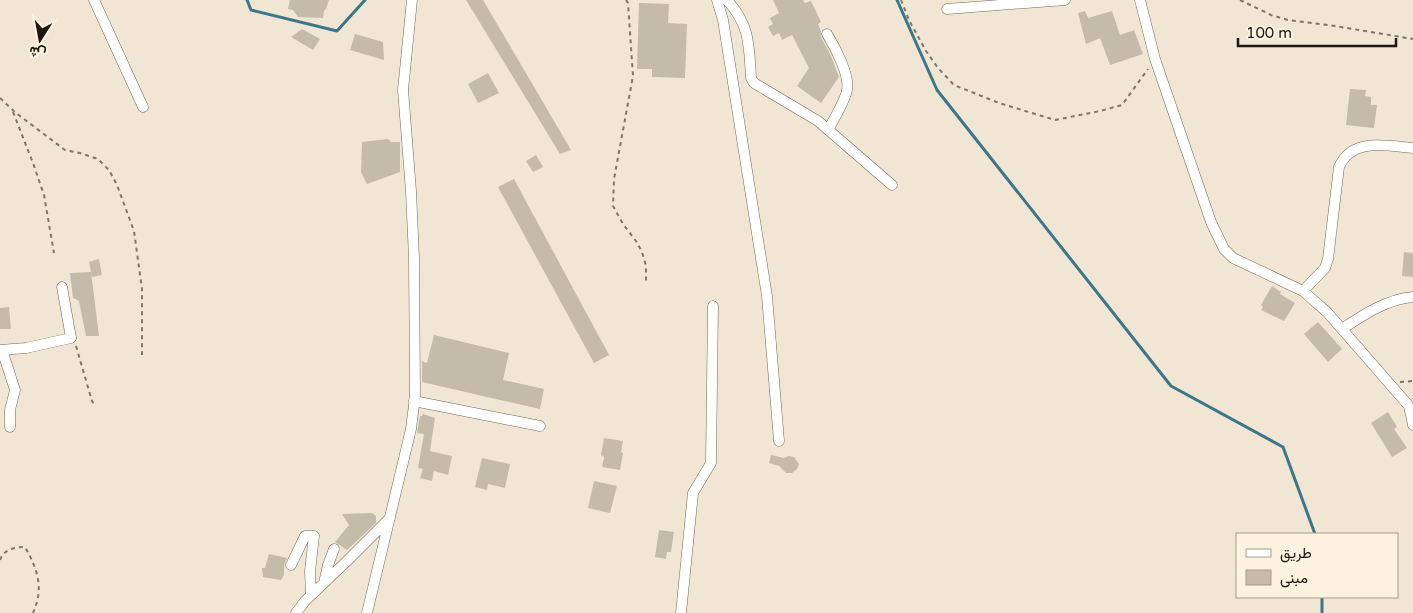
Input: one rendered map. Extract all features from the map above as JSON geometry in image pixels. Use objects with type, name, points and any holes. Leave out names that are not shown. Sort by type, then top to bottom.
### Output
[{"type":"street","points":[[94,0],[143,107]]},
{"type":"street","points":[[367,613],[411,428],[414,400],[414,258],[403,90],[412,0]]},
{"type":"street","points":[[717,0],[724,29],[767,296],[779,440]]},
{"type":"street","points":[[727,0],[739,14],[746,30],[751,78],[754,83],[818,121],[892,185]]},
{"type":"street","points":[[947,9],[1065,0]]},
{"type":"street","points":[[1140,0],[1155,59],[1211,222],[1224,249],[1233,258],[1302,291],[1327,312],[1411,405],[1413,424]]},
{"type":"street","points":[[828,34],[838,52],[847,90],[828,130]]},
{"type":"street","points":[[1302,291],[1325,268],[1328,259],[1339,167],[1342,160],[1348,153],[1368,145],[1413,148]]},
{"type":"street","points":[[10,427],[10,410],[15,390],[1,350],[26,348],[71,338],[62,287]]},
{"type":"street","points":[[1342,329],[1365,314],[1394,300],[1413,297]]},
{"type":"street","points":[[681,613],[693,494],[711,463],[713,306]]},
{"type":"street","points":[[414,400],[540,426]]},
{"type":"street","points":[[296,613],[311,595],[390,517]]},
{"type":"street","points":[[291,565],[305,536],[314,536],[310,571],[311,595]]},
{"type":"street","points":[[324,583],[334,549]]},
{"type":"path","points":[[626,0],[628,3],[633,76],[614,179],[613,206],[642,252],[646,266],[646,282]]},
{"type":"path","points":[[901,0],[909,20],[926,51],[938,68],[954,85],[999,103],[1055,120],[1122,105],[1155,59]]},
{"type":"path","points":[[1240,0],[1271,15],[1288,20],[1413,39]]},
{"type":"path","points":[[0,98],[12,110],[65,150],[98,159],[109,170],[117,185],[134,231],[142,289],[142,355]]},
{"type":"path","points":[[12,110],[44,196],[54,253]]},
{"type":"path","points":[[68,339],[76,346],[95,406]]},
{"type":"path","points":[[0,560],[2,556],[14,547],[25,547],[33,561],[40,591],[33,613]]},
{"type":"building","points":[[290,0],[329,0],[323,18],[298,17],[293,10],[288,9]]},
{"type":"building","points":[[466,0],[483,0],[571,150],[560,154]]},
{"type":"building","points":[[773,0],[803,0],[805,3],[811,1],[821,22],[818,24],[821,37],[839,77],[821,103],[797,86],[809,68],[792,35],[782,40],[779,33],[773,36],[768,27],[773,24],[770,18],[779,13]]},
{"type":"building","points":[[639,3],[669,4],[668,23],[687,24],[685,78],[652,77],[652,69],[637,69]]},
{"type":"building","points":[[1085,11],[1088,18],[1112,11],[1120,35],[1134,30],[1143,54],[1110,65],[1100,38],[1086,44],[1078,13]]},
{"type":"building","points":[[302,29],[320,39],[313,50],[291,37]]},
{"type":"building","points":[[355,34],[383,42],[384,60],[350,50]]},
{"type":"building","points":[[488,73],[499,93],[478,103],[468,84]]},
{"type":"building","points":[[1350,89],[1366,90],[1365,96],[1371,97],[1371,105],[1377,105],[1374,128],[1346,125]]},
{"type":"building","points":[[388,139],[391,142],[400,142],[400,172],[367,184],[361,172],[362,142]]},
{"type":"building","points":[[536,155],[543,167],[533,172],[526,161]]},
{"type":"building","points":[[514,179],[609,355],[594,363],[498,187]]},
{"type":"building","points":[[1404,252],[1413,253],[1413,277],[1402,276]]},
{"type":"building","points":[[99,259],[102,275],[92,277],[89,262]]},
{"type":"building","points":[[91,272],[99,336],[86,336],[79,301],[73,298],[70,273]]},
{"type":"building","points":[[1272,286],[1281,292],[1280,294],[1295,303],[1284,321],[1261,310],[1263,307],[1261,305]]},
{"type":"building","points":[[9,307],[11,329],[0,329],[0,308]]},
{"type":"building","points":[[1318,322],[1342,349],[1328,362],[1304,334]]},
{"type":"building","points":[[434,335],[509,353],[503,380],[544,389],[540,409],[422,382],[422,361],[427,363]]},
{"type":"building","points":[[1388,412],[1397,427],[1394,429],[1407,448],[1392,457],[1371,423]]},
{"type":"building","points":[[423,414],[435,418],[430,451],[452,456],[448,475],[434,471],[432,481],[420,478],[423,469],[418,468],[424,434],[417,433],[420,416]]},
{"type":"building","points":[[604,438],[623,441],[620,470],[602,467],[604,457],[601,455]]},
{"type":"building","points":[[771,455],[784,458],[794,457],[799,464],[797,469],[792,473],[786,473],[779,466],[769,463]]},
{"type":"building","points":[[482,458],[510,464],[505,488],[488,484],[487,490],[475,487]]},
{"type":"building","points":[[594,481],[617,486],[610,513],[588,508]]},
{"type":"building","points":[[372,513],[376,516],[376,523],[347,550],[335,542],[349,525],[342,514]]},
{"type":"building","points":[[659,530],[674,532],[671,552],[667,552],[666,559],[655,557]]},
{"type":"building","points":[[269,554],[287,558],[284,565],[284,575],[281,580],[263,577],[262,568],[265,568]]},
{"type":"waterway","points":[[247,0],[251,10],[337,31],[365,0]]},
{"type":"waterway","points":[[897,0],[937,90],[1171,386],[1283,447],[1315,533]]},
{"type":"waterway","points":[[1322,598],[1322,613]]}]
